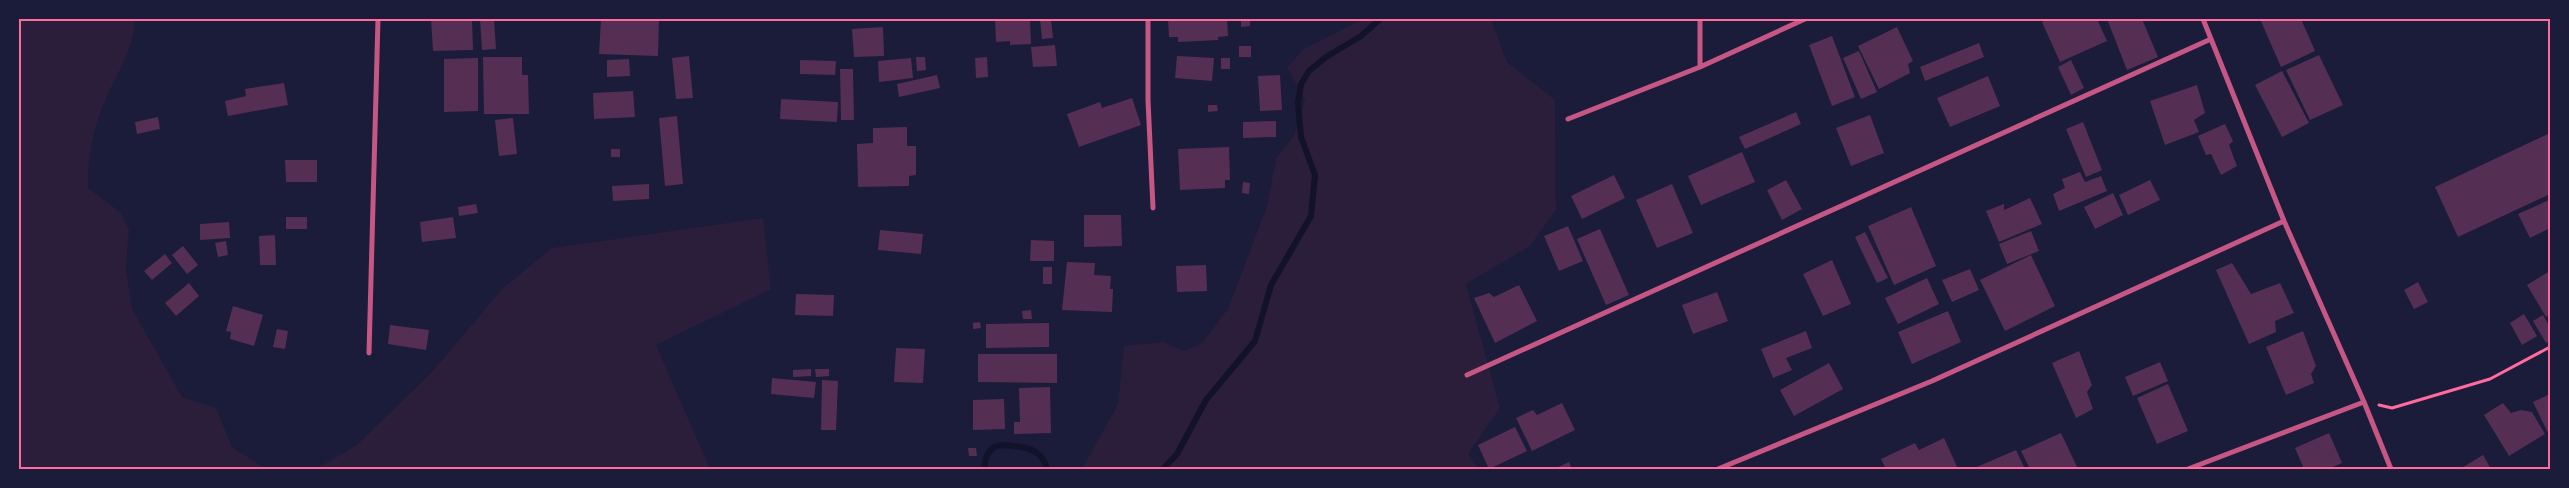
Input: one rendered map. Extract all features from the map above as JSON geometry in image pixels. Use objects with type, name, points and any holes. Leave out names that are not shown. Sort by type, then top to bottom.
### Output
[{"type":"street","points":[[370,354],[378,19]]},
{"type":"street","points":[[1148,19],[1148,100],[1152,208]]},
{"type":"street","points":[[1700,19],[1700,67]]},
{"type":"street","points":[[1568,119],[1700,67],[1806,19]]},
{"type":"street","points":[[2202,19],[2284,221],[2364,402],[2391,469]]},
{"type":"street","points":[[1467,375],[1779,233],[2001,136],[2211,39]]},
{"type":"street","points":[[1718,469],[1932,381],[2284,221]]},
{"type":"street","points":[[2188,469],[2364,402]]},
{"type":"path","points":[[2364,402],[2392,408],[2490,379],[2550,347]]},
{"type":"shaded area","points":[[19,19],[134,19],[132,41],[96,125],[91,146],[88,188],[120,212],[129,229],[126,269],[132,309],[182,397],[216,408],[232,447],[266,469],[19,469]]},
{"type":"shaded area","points":[[1363,19],[1491,19],[1507,62],[1555,100],[1556,210],[1530,246],[1466,284],[1500,408],[1468,454],[1478,469],[1082,469],[1118,404],[1124,346],[1164,342],[1184,351],[1202,343],[1228,309],[1267,206],[1276,159],[1294,135],[1305,100],[1287,67],[1304,49]]},
{"type":"shaded area","points":[[763,218],[771,289],[656,345],[710,469],[316,469],[357,445],[432,372],[503,288],[552,248]]},
{"type":"building","points":[[431,19],[472,19],[473,50],[433,51]]},
{"type":"building","points":[[480,19],[494,19],[496,49],[482,50]]},
{"type":"building","points":[[601,19],[659,19],[658,56],[599,54]]},
{"type":"building","points":[[995,19],[1030,19],[1031,44],[1010,45],[1010,41],[996,42]]},
{"type":"building","points":[[1040,19],[1051,19],[1053,38],[1042,39]]},
{"type":"building","points":[[1168,19],[1227,19],[1228,36],[1218,37],[1218,40],[1178,42],[1178,37],[1169,37]]},
{"type":"building","points":[[1241,19],[1250,19],[1250,26],[1241,27]]},
{"type":"building","points":[[2049,19],[2097,19],[2107,41],[2060,62],[2042,22]]},
{"type":"building","points":[[2107,19],[2142,19],[2158,57],[2127,70]]},
{"type":"building","points":[[2260,19],[2301,19],[2315,51],[2281,67]]},
{"type":"building","points":[[883,27],[884,56],[854,57],[852,29]]},
{"type":"building","points":[[1897,27],[1913,61],[1908,64],[1910,73],[1879,89],[1858,46]]},
{"type":"building","points":[[1832,36],[1855,97],[1832,106],[1809,45]]},
{"type":"building","points":[[1979,43],[1984,57],[1925,81],[1920,67]]},
{"type":"building","points":[[1055,45],[1057,66],[1033,67],[1031,47]]},
{"type":"building","points":[[1239,46],[1251,46],[1251,57],[1239,57]]},
{"type":"building","points":[[1859,51],[1877,92],[1861,99],[1843,58]]},
{"type":"building","points":[[2319,55],[2343,105],[2310,120],[2286,70]]},
{"type":"building","points":[[689,56],[693,98],[676,99],[672,58]]},
{"type":"building","points":[[1177,56],[1214,58],[1212,81],[1175,78]]},
{"type":"building","points":[[483,57],[522,57],[522,75],[528,75],[529,114],[484,114]]},
{"type":"building","points":[[916,57],[925,57],[926,70],[917,71]]},
{"type":"building","points":[[987,57],[988,77],[976,78],[975,58]]},
{"type":"building","points":[[478,58],[478,111],[444,112],[444,59]]},
{"type":"building","points":[[911,58],[913,78],[879,82],[878,61]]},
{"type":"building","points":[[1221,58],[1230,58],[1230,69],[1221,69]]},
{"type":"building","points":[[629,59],[630,76],[607,77],[607,60]]},
{"type":"building","points":[[800,60],[836,61],[835,75],[800,74]]},
{"type":"building","points":[[2071,60],[2084,88],[2071,95],[2058,67]]},
{"type":"building","points":[[840,69],[853,69],[854,120],[841,120]]},
{"type":"building","points":[[2282,71],[2309,123],[2282,137],[2255,85]]},
{"type":"building","points":[[937,75],[940,88],[899,97],[897,84]]},
{"type":"building","points":[[1280,75],[1282,110],[1260,111],[1258,76]]},
{"type":"building","points":[[1988,76],[2000,106],[1950,127],[1937,98]]},
{"type":"building","points":[[284,83],[288,105],[228,116],[225,101],[246,96],[245,89]]},
{"type":"building","points":[[2197,85],[2205,113],[2194,120],[2199,132],[2165,145],[2150,101]]},
{"type":"building","points":[[633,91],[635,117],[594,119],[593,93]]},
{"type":"building","points":[[1132,98],[1141,125],[1079,147],[1067,114],[1100,102],[1102,108]]},
{"type":"building","points":[[781,99],[838,102],[837,122],[780,119]]},
{"type":"building","points":[[1208,105],[1217,105],[1218,111],[1208,112]]},
{"type":"building","points":[[1796,112],[1801,124],[1745,149],[1739,137]]},
{"type":"building","points":[[1870,115],[1884,153],[1851,166],[1836,128]]},
{"type":"building","points":[[677,116],[683,184],[665,186],[659,118]]},
{"type":"building","points":[[158,117],[160,129],[137,134],[135,122]]},
{"type":"building","points":[[513,118],[517,154],[499,156],[495,120]]},
{"type":"building","points":[[1276,121],[1276,137],[1243,138],[1243,122]]},
{"type":"building","points":[[2083,122],[2102,170],[2086,177],[2066,129]]},
{"type":"building","points":[[2225,124],[2233,141],[2229,145],[2237,166],[2221,175],[2211,154],[2206,155],[2198,136]]},
{"type":"building","points":[[907,127],[907,146],[916,146],[916,175],[909,176],[909,186],[858,187],[857,144],[873,143],[873,128]]},
{"type":"building","points":[[2550,133],[2550,194],[2458,237],[2435,187]]},
{"type":"building","points":[[1229,147],[1230,180],[1225,180],[1225,188],[1180,190],[1178,149]]},
{"type":"building","points":[[611,149],[620,149],[620,157],[611,157]]},
{"type":"building","points":[[1742,152],[1755,182],[1701,205],[1688,176]]},
{"type":"building","points":[[285,160],[317,160],[317,182],[286,182]]},
{"type":"building","points":[[2080,172],[2085,182],[2101,176],[2107,191],[2059,211],[2053,194],[2065,188],[2062,179]]},
{"type":"building","points":[[1614,175],[1625,198],[1582,219],[1571,196]]},
{"type":"building","points":[[1786,180],[1802,209],[1782,220],[1767,190]]},
{"type":"building","points":[[2150,180],[2160,200],[2128,215],[2119,195]]},
{"type":"building","points":[[1243,182],[1250,183],[1249,194],[1242,193]]},
{"type":"building","points":[[649,184],[649,199],[613,201],[612,186]]},
{"type":"building","points":[[1672,184],[1693,233],[1657,248],[1636,200]]},
{"type":"building","points":[[2113,193],[2123,215],[2095,229],[2084,207]]},
{"type":"building","points":[[2030,198],[2042,224],[1999,242],[1986,211],[2004,204],[2004,210]]},
{"type":"building","points":[[2549,200],[2550,228],[2530,238],[2518,214]]},
{"type":"building","points":[[476,204],[478,213],[459,216],[458,207]]},
{"type":"building","points":[[1911,207],[1936,266],[1894,285],[1868,226]]},
{"type":"building","points":[[1084,215],[1121,215],[1122,246],[1084,247]]},
{"type":"building","points":[[286,217],[307,217],[307,229],[286,229]]},
{"type":"building","points":[[453,217],[456,238],[422,242],[420,222]]},
{"type":"building","points":[[229,222],[230,238],[200,240],[200,224]]},
{"type":"building","points":[[1568,226],[1583,261],[1559,271],[1544,236]]},
{"type":"building","points":[[1600,229],[1629,295],[1606,305],[1577,239]]},
{"type":"building","points":[[880,230],[923,234],[921,254],[878,250]]},
{"type":"building","points":[[2031,231],[2039,251],[2007,264],[1999,244]]},
{"type":"building","points":[[1865,232],[1888,278],[1877,283],[1855,237]]},
{"type":"building","points":[[275,235],[276,265],[260,265],[259,236]]},
{"type":"building","points":[[1031,240],[1054,241],[1054,261],[1030,261]]},
{"type":"building","points":[[226,241],[228,255],[218,257],[215,243]]},
{"type":"building","points":[[183,246],[198,265],[187,274],[172,255]]},
{"type":"building","points":[[165,254],[172,263],[152,280],[144,271]]},
{"type":"building","points":[[2031,255],[2055,306],[2005,331],[1980,280]]},
{"type":"building","points":[[1832,260],[1851,304],[1823,316],[1803,274]]},
{"type":"building","points":[[1067,262],[1095,263],[1094,275],[1111,276],[1110,289],[1113,289],[1112,312],[1062,310]]},
{"type":"building","points":[[2232,263],[2251,294],[2280,283],[2294,313],[2275,321],[2276,332],[2249,344],[2216,270]]},
{"type":"building","points":[[1206,265],[1207,291],[1177,292],[1176,266]]},
{"type":"building","points":[[1043,267],[1052,267],[1052,284],[1043,284]]},
{"type":"building","points":[[1970,269],[1979,290],[1952,302],[1942,280]]},
{"type":"building","points":[[2550,271],[2550,314],[2546,317],[2527,285]]},
{"type":"building","points":[[1927,278],[1939,304],[1898,324],[1885,298]]},
{"type":"building","points":[[2418,282],[2428,302],[2414,309],[2404,290]]},
{"type":"building","points":[[189,283],[199,296],[176,316],[165,303]]},
{"type":"building","points":[[1519,285],[1537,321],[1495,343],[1474,298],[1489,293],[1494,297]]},
{"type":"building","points":[[1717,292],[1728,321],[1693,334],[1682,305]]},
{"type":"building","points":[[796,294],[834,295],[833,316],[795,315]]},
{"type":"building","points":[[233,306],[263,315],[254,346],[230,339],[231,332],[226,331]]},
{"type":"building","points":[[1031,310],[1032,319],[1023,319],[1022,311]]},
{"type":"building","points":[[1948,311],[1961,342],[1912,364],[1898,332]]},
{"type":"building","points":[[2524,314],[2537,336],[2522,345],[2510,323]]},
{"type":"building","points":[[2543,315],[2550,327],[2550,341],[2546,343],[2533,321]]},
{"type":"building","points":[[980,322],[981,328],[973,329],[973,323]]},
{"type":"building","points":[[1049,323],[1049,347],[986,348],[986,324]]},
{"type":"building","points":[[390,325],[429,330],[426,350],[388,344]]},
{"type":"building","points":[[277,329],[288,331],[285,349],[273,347]]},
{"type":"building","points":[[1806,331],[1812,348],[1786,358],[1792,370],[1773,378],[1761,349]]},
{"type":"building","points":[[2303,331],[2316,366],[2311,374],[2314,383],[2286,395],[2266,347]]},
{"type":"building","points":[[896,348],[925,349],[923,383],[894,382]]},
{"type":"building","points":[[2079,351],[2092,385],[2087,392],[2093,409],[2076,418],[2052,363]]},
{"type":"building","points":[[978,354],[1057,354],[1057,383],[978,382]]},
{"type":"building","points":[[2160,362],[2168,381],[2133,396],[2125,377]]},
{"type":"building","points":[[1829,363],[1843,389],[1794,416],[1780,390]]},
{"type":"building","points":[[811,369],[811,376],[793,377],[793,370]]},
{"type":"building","points":[[815,369],[829,369],[829,376],[816,377]]},
{"type":"building","points":[[772,378],[816,382],[814,398],[771,394]]},
{"type":"building","points":[[822,380],[838,381],[836,430],[821,430]]},
{"type":"building","points":[[2168,384],[2188,431],[2157,444],[2137,398]]},
{"type":"building","points":[[1050,387],[1051,433],[1014,434],[1014,422],[1020,422],[1019,388]]},
{"type":"building","points":[[2550,394],[2550,437],[2533,402]]},
{"type":"building","points":[[1004,399],[1005,429],[973,430],[973,400]]},
{"type":"building","points":[[1562,403],[1575,430],[1532,451],[1516,418],[1533,410],[1537,415]]},
{"type":"building","points":[[2503,403],[2511,413],[2521,410],[2532,412],[2545,434],[2509,456],[2484,415]]},
{"type":"building","points":[[1515,427],[1527,451],[1489,469],[1478,445]]},
{"type":"building","points":[[2061,433],[2078,469],[2030,469],[2021,451]]},
{"type":"building","points":[[2329,433],[2342,463],[2328,469],[2304,469],[2295,448]]},
{"type":"building","points":[[1944,438],[1958,469],[1886,469],[1881,459],[1915,443],[1919,450]]},
{"type":"building","points":[[968,448],[976,448],[977,456],[969,456]]},
{"type":"building","points":[[2016,450],[2025,469],[1972,469]]},
{"type":"building","points":[[2483,455],[2491,469],[2460,469]]},
{"type":"building","points":[[1569,462],[1572,469],[1554,469]]},
{"type":"waterway","points":[[1163,469],[1177,454],[1206,400],[1255,341],[1271,285],[1311,216],[1315,175],[1301,137],[1298,103],[1301,84],[1309,71],[1326,57],[1361,36],[1380,19]]},
{"type":"waterway","points":[[984,469],[985,460],[989,452],[995,447],[1002,445],[1024,447],[1034,451],[1042,458],[1047,469]]}]
